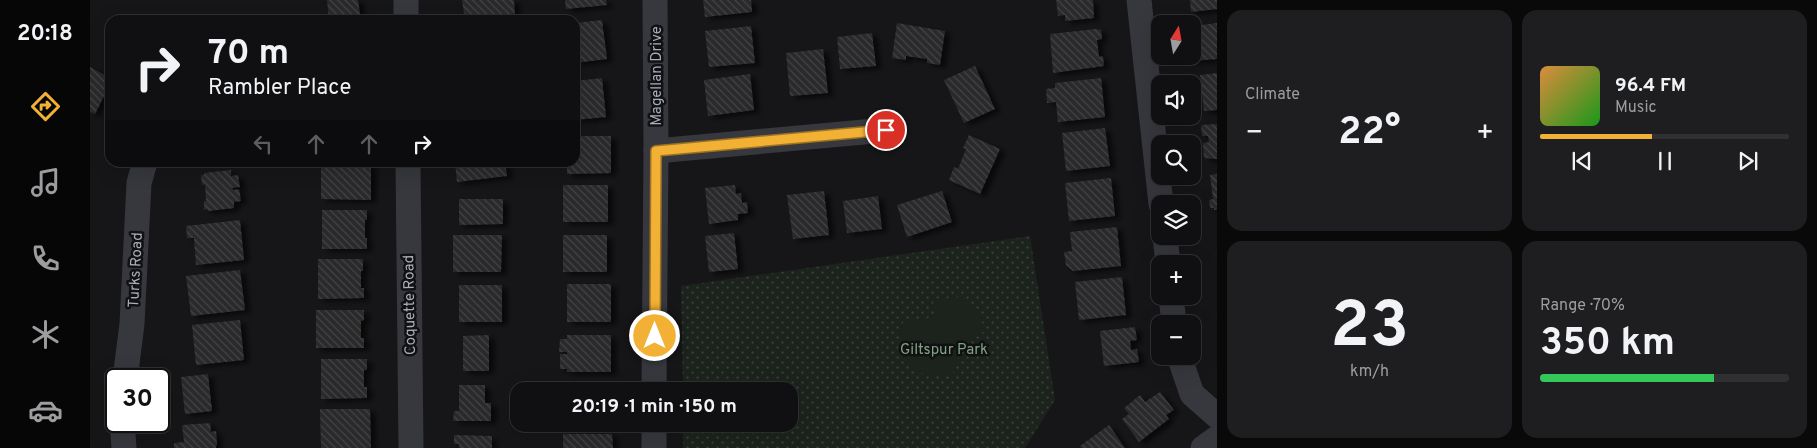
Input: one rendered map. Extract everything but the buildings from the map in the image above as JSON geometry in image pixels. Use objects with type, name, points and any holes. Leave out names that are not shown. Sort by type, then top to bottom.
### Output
[{"type":"street","points":[[406,0],[406,15]]},
{"type":"street","name":"Magellan Drive","points":[[654,382],[655,0]]},
{"type":"street","points":[[1139,0],[1160,195]]},
{"type":"street","points":[[656,151],[886,130]]},
{"type":"street","name":"Turks Road","points":[[126,368],[132,324],[139,183],[144,167]]},
{"type":"street","name":"Coquette Road","points":[[408,167],[411,448]]},
{"type":"street","points":[[1182,365],[1192,394],[1217,416]]},
{"type":"street","points":[[654,432],[654,448]]},
{"type":"street","points":[[123,433],[124,448]]},
{"type":"street","points":[[1203,448],[1217,438]]},
{"type":"green space","name":"Giltspur Park","points":[[1030,236],[1055,400],[1025,448],[683,448],[683,432],[798,432],[798,382],[683,382],[681,286]]},
{"type":"green space","points":[[962,297],[981,312],[983,332],[962,347],[952,376],[932,376],[910,369],[899,338],[903,322],[934,317],[933,299]]},
{"type":"route","points":[[655,336],[656,151],[886,130]]}]
